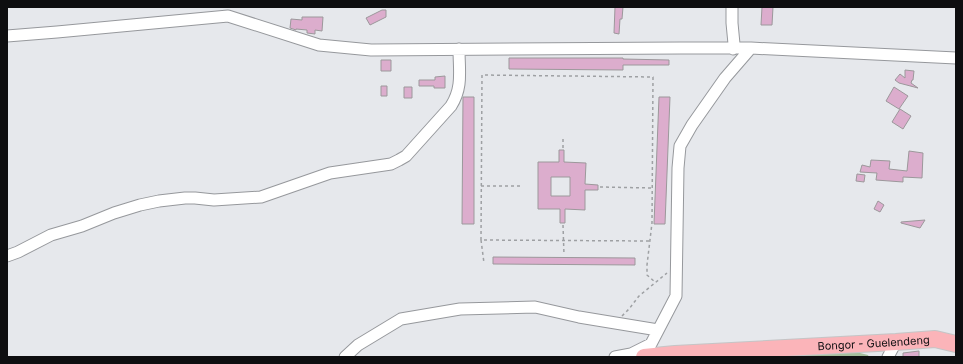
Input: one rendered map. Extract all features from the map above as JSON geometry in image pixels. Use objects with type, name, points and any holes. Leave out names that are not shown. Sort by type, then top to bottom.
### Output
[{"type":"highway","name":"Bongor - Guelendeng","points":[[935,339],[956,330]]},
{"type":"highway","name":"Bongor - Guelendeng","points":[[644,357],[935,339],[956,344]]},
{"type":"street","points":[[732,7],[734,44],[732,49]]},
{"type":"street","points":[[7,36],[228,16],[319,45],[371,50],[751,48],[956,58]]},
{"type":"street","points":[[615,357],[631,354],[651,344],[676,296],[678,168],[680,146],[692,125],[725,78],[751,48]]},
{"type":"street","points":[[7,256],[51,235],[82,226],[140,205],[185,198],[214,200],[261,197],[330,173],[390,164],[399,160],[410,152],[456,99],[459,85],[459,49]]},
{"type":"street","points":[[345,357],[358,344],[401,319],[460,309],[535,307],[579,317],[658,330]]},
{"type":"street","points":[[888,357],[896,342]]},
{"type":"path","points":[[484,263],[481,240],[482,75],[653,77],[652,223],[649,241],[647,275],[655,282]]},
{"type":"path","points":[[563,138],[563,148]]},
{"type":"path","points":[[481,186],[522,186]]},
{"type":"path","points":[[600,187],[652,188]]},
{"type":"path","points":[[563,225],[564,255]]},
{"type":"path","points":[[481,240],[649,241]]},
{"type":"path","points":[[615,323],[639,296],[676,265]]},
{"type":"green space","points":[[856,352],[868,355],[869,357],[765,357]]},
{"type":"building","points":[[615,7],[623,7],[622,19],[620,19],[619,34],[614,33]]},
{"type":"building","points":[[762,7],[773,7],[772,25],[761,25]]},
{"type":"building","points":[[382,10],[386,10],[386,17],[370,25],[366,18]]},
{"type":"building","points":[[302,17],[323,17],[322,31],[315,30],[315,34],[307,33],[307,30],[296,30],[290,28],[291,19],[302,20]]},
{"type":"building","points":[[509,58],[623,58],[669,60],[669,65],[623,65],[623,70],[509,69]]},
{"type":"building","points":[[381,60],[391,60],[391,71],[381,71]]},
{"type":"building","points":[[905,70],[914,71],[913,80],[911,83],[918,88],[899,83],[895,80],[900,74],[905,78]]},
{"type":"building","points":[[445,76],[445,88],[419,86],[419,80],[435,80],[435,77]]},
{"type":"building","points":[[381,86],[387,86],[387,96],[381,96]]},
{"type":"building","points":[[404,87],[412,87],[412,98],[404,98]]},
{"type":"building","points":[[894,87],[908,96],[899,109],[886,101]]},
{"type":"building","points":[[463,97],[474,97],[474,224],[462,224]]},
{"type":"building","points":[[659,97],[670,97],[665,224],[654,224]]},
{"type":"building","points":[[900,109],[911,116],[903,129],[892,122]]},
{"type":"building","points":[[559,150],[564,150],[564,162],[586,163],[585,184],[598,185],[598,190],[585,190],[585,210],[565,209],[565,223],[560,223],[560,209],[538,209],[538,162],[559,162]],"holes":[[[551,177],[570,177],[570,196],[551,196]]]},
{"type":"building","points":[[909,151],[923,153],[922,178],[903,177],[903,182],[876,180],[877,173],[860,172],[862,165],[870,167],[871,160],[890,161],[889,169],[907,171]]},
{"type":"building","points":[[857,174],[865,175],[864,182],[856,181]]},
{"type":"building","points":[[878,201],[884,205],[880,212],[874,209]]},
{"type":"building","points":[[925,220],[920,228],[901,223],[901,222]]},
{"type":"building","points":[[493,257],[635,258],[635,265],[493,264]]},
{"type":"building","points":[[919,351],[919,357],[903,357],[903,353]]}]
